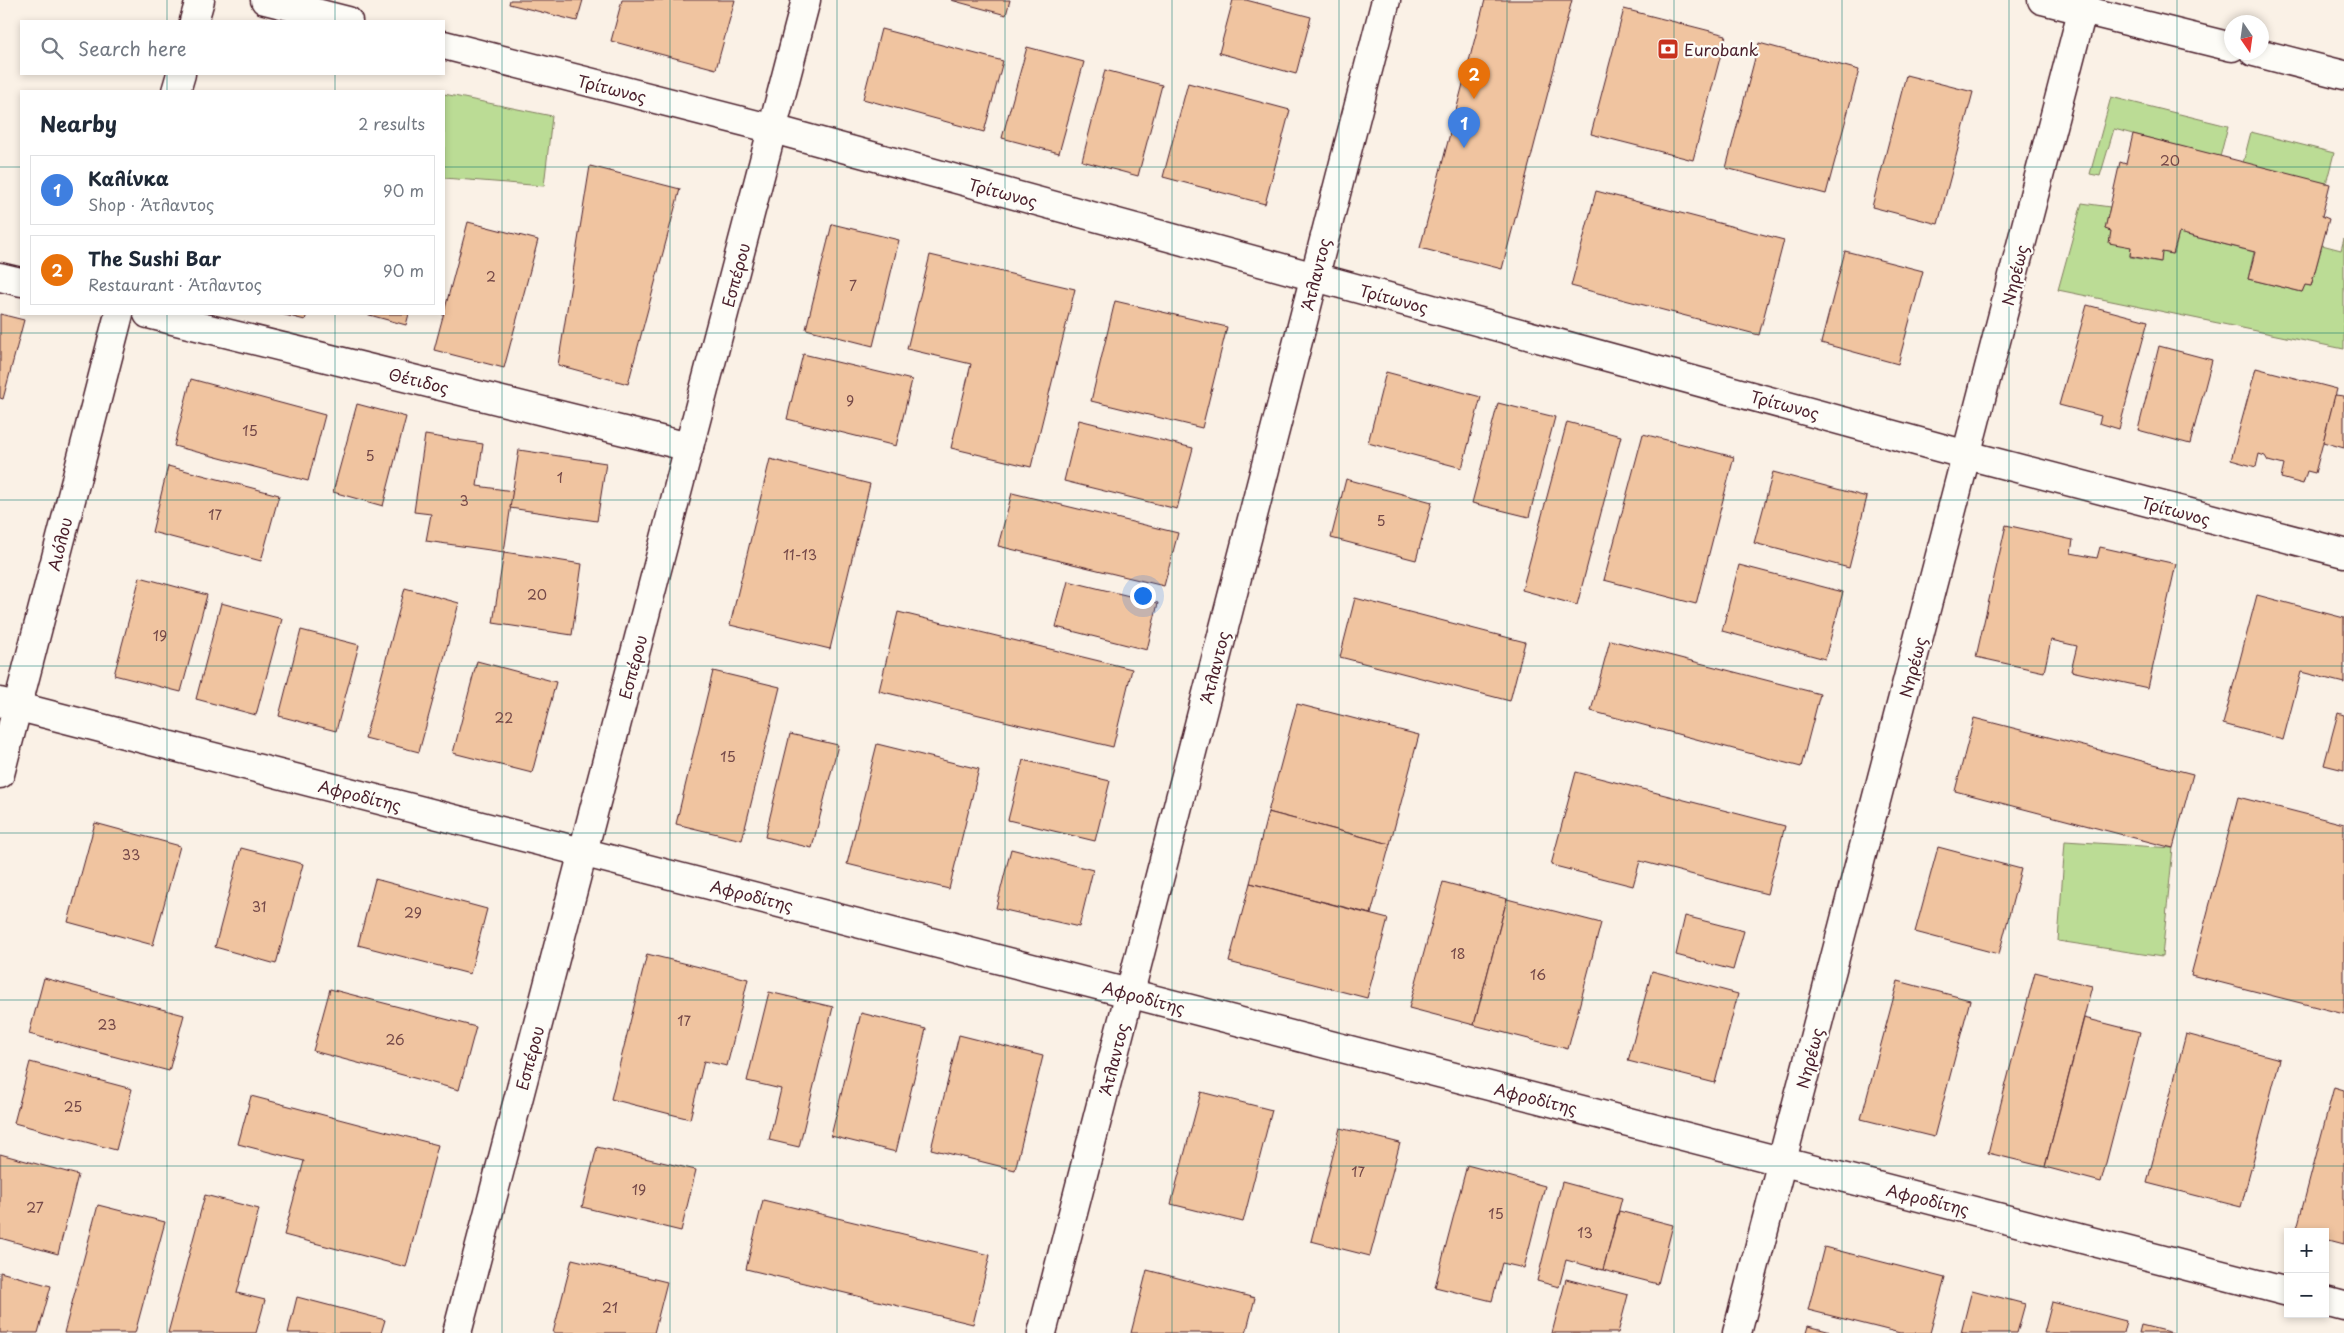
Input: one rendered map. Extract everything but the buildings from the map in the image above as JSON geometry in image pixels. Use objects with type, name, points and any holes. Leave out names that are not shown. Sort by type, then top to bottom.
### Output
[{"type":"street","points":[[194,20],[200,0]]},
{"type":"street","points":[[265,0],[344,20]]},
{"type":"street","name":"Εσπέρου","points":[[457,1333],[806,0]]},
{"type":"street","name":"Άτλαντος","points":[[1042,1333],[1386,0]]},
{"type":"street","points":[[2042,0],[2084,5],[2224,45]]},
{"type":"street","name":"Νηρέως","points":[[1736,1333],[2084,5]]},
{"type":"street","name":"Τρίτωνος","points":[[445,46],[773,129],[1967,455],[2344,554]]},
{"type":"street","points":[[2269,56],[2344,74]]},
{"type":"street","points":[[176,90],[181,75]]},
{"type":"street","points":[[0,277],[20,282]]},
{"type":"street","name":"Αιόλου","points":[[0,774],[9,704],[119,315]]},
{"type":"street","name":"Θέτιδος","points":[[152,315],[689,447]]},
{"type":"street","name":"Αφροδίτης","points":[[9,704],[2284,1291]]},
{"type":"street","points":[[2329,1302],[2344,1306]]},
{"type":"green space","points":[[445,94],[552,116],[544,186],[445,178]]},
{"type":"green space","points":[[2111,97],[2228,126],[2220,157],[2114,129],[2100,176],[2090,174]]},
{"type":"green space","points":[[2251,132],[2334,153],[2326,184],[2243,163]]},
{"type":"green space","points":[[2082,203],[2110,207],[2105,229],[2111,231],[2131,247],[2130,257],[2160,262],[2162,252],[2174,254],[2179,233],[2254,252],[2248,279],[2302,292],[2305,285],[2311,286],[2322,245],[2341,250],[2344,239],[2344,349],[2058,290]]},
{"type":"green space","points":[[2065,841],[2173,848],[2162,957],[2058,941]]},
{"type":"place","name":"Eurobank","points":[[1668,49]]},
{"type":"place","name":"The Sushi Bar","points":[[1474,99]]},
{"type":"place","name":"Καλίνκα","points":[[1464,148]]}]
